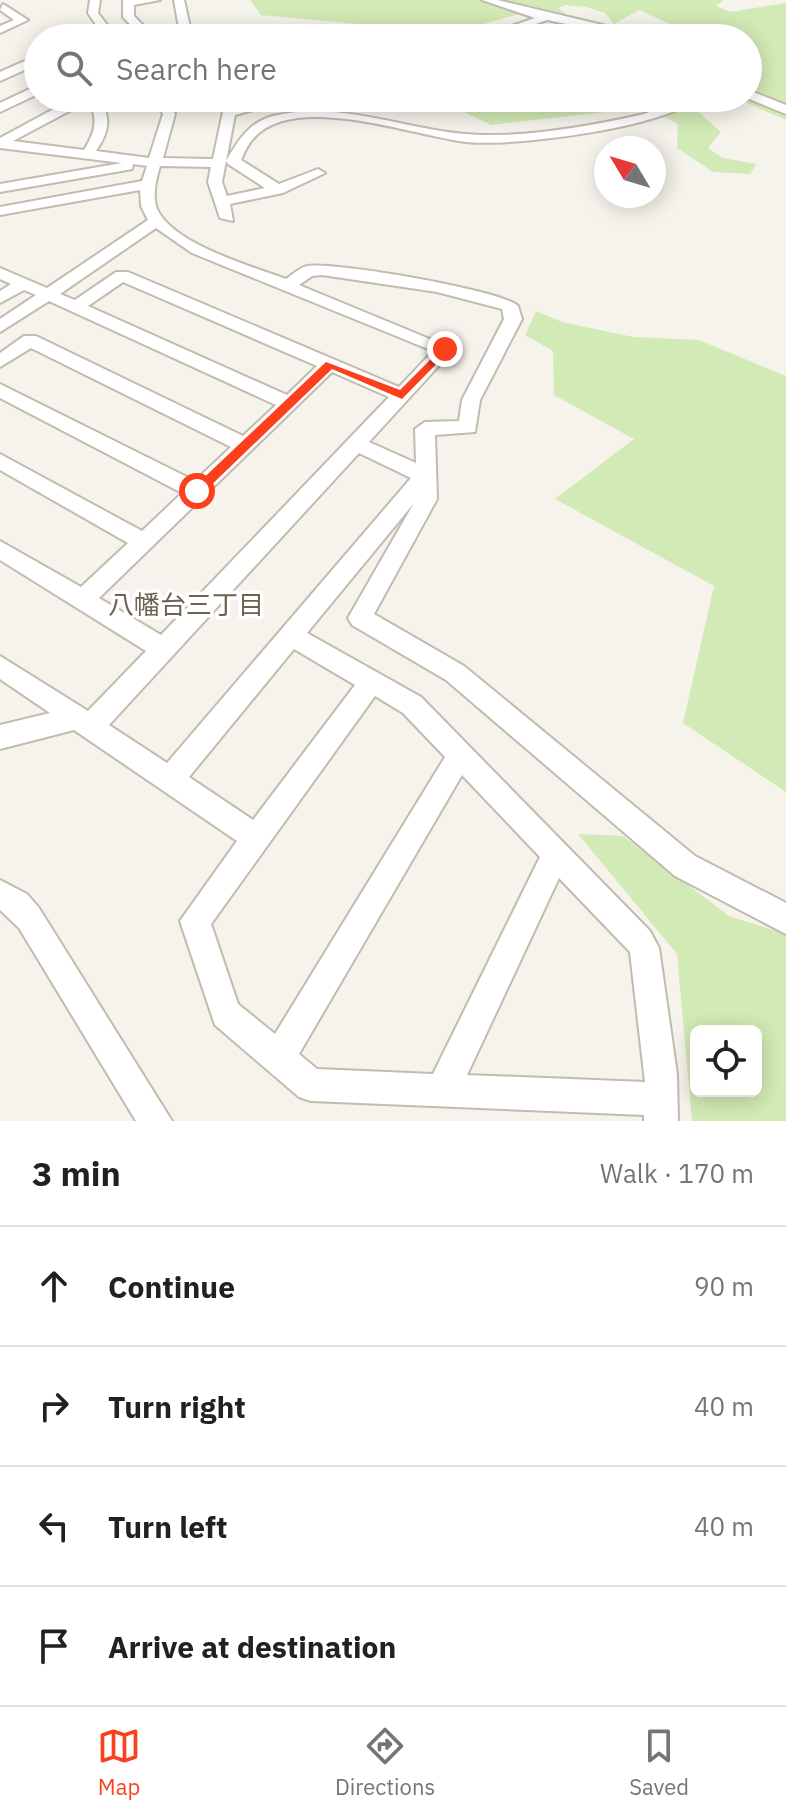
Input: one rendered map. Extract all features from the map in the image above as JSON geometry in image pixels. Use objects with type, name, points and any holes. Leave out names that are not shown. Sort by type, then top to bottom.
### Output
[{"type":"street","points":[[95,0],[93,13],[101,24]]},
{"type":"street","points":[[136,24],[129,17],[127,1],[155,0]]},
{"type":"street","points":[[179,0],[184,24]]},
{"type":"street","points":[[487,0],[519,11],[589,24]]},
{"type":"street","points":[[1,8],[16,4]]},
{"type":"street","points":[[0,30],[22,20],[1,8]]},
{"type":"street","points":[[534,24],[542,19],[540,13]]},
{"type":"street","points":[[0,62],[6,74]]},
{"type":"street","points":[[0,108],[24,96]]},
{"type":"street","points":[[762,100],[786,110]]},
{"type":"street","points":[[0,144],[58,112]]},
{"type":"street","points":[[87,155],[104,123],[103,112]]},
{"type":"street","points":[[3,738],[84,722],[163,649],[445,349],[191,247],[169,234],[157,221],[145,192],[168,112]]},
{"type":"street","points":[[226,112],[215,182],[228,218]]},
{"type":"street","points":[[278,190],[233,161],[238,145],[268,124],[291,113],[315,113],[418,127],[465,138],[521,138],[629,124],[665,112]]},
{"type":"street","points":[[0,144],[152,162],[218,163]]},
{"type":"street","points":[[0,188],[152,162]]},
{"type":"street","points":[[223,201],[278,190],[318,173]]},
{"type":"street","points":[[0,211],[146,185]]},
{"type":"street","points":[[0,327],[157,221]]},
{"type":"street","points":[[287,286],[308,271],[322,270],[438,287],[510,306],[513,319],[471,400],[468,427],[425,429],[427,499],[360,618],[455,673],[685,866],[786,919]]},
{"type":"street","points":[[0,273],[289,403]]},
{"type":"street","points":[[76,307],[122,275],[402,395]]},
{"type":"street","points":[[0,298],[23,283]]},
{"type":"street","points":[[0,361],[30,340],[245,445]]},
{"type":"street","points":[[83,600],[330,364]]},
{"type":"street","points":[[0,390],[197,491]]},
{"type":"street","points":[[356,444],[425,476]]},
{"type":"street","points":[[0,461],[144,542]]},
{"type":"street","points":[[170,780],[425,476]]},
{"type":"street","points":[[0,549],[163,649]]},
{"type":"street","points":[[291,636],[372,681],[412,705],[644,948],[661,1074],[660,1110],[442,1091],[311,1085],[226,1014],[195,921],[372,681]]},
{"type":"street","points":[[0,666],[256,838]]},
{"type":"street","points":[[279,1058],[460,755]]},
{"type":"street","points":[[442,1091],[556,854]]},
{"type":"street","points":[[0,894],[17,904],[29,918],[155,1121]]},
{"type":"green space","points":[[250,0],[724,0],[716,6],[730,12],[786,3],[786,120],[762,110],[762,24],[670,24],[639,10],[614,24],[605,13],[565,5],[558,8],[566,14],[556,20],[534,10],[483,24],[358,24],[261,15]]},
{"type":"green space","points":[[464,112],[604,112],[491,125]]},
{"type":"green space","points":[[655,112],[698,112],[721,132],[708,148],[723,158],[757,164],[750,174],[713,172],[677,148],[678,124]]},
{"type":"green space","points":[[536,311],[562,322],[633,337],[699,340],[786,376],[786,792],[683,723],[714,586],[555,499],[634,439],[554,395],[553,351],[525,335]]},
{"type":"green space","points":[[578,834],[623,836],[729,916],[786,934],[786,1121],[692,1121],[677,954]]},
{"type":"district","name":"八幡台三丁目","points":[[186,605]]},
{"type":"route","points":[[197,491],[330,364],[402,395],[445,349]]}]
